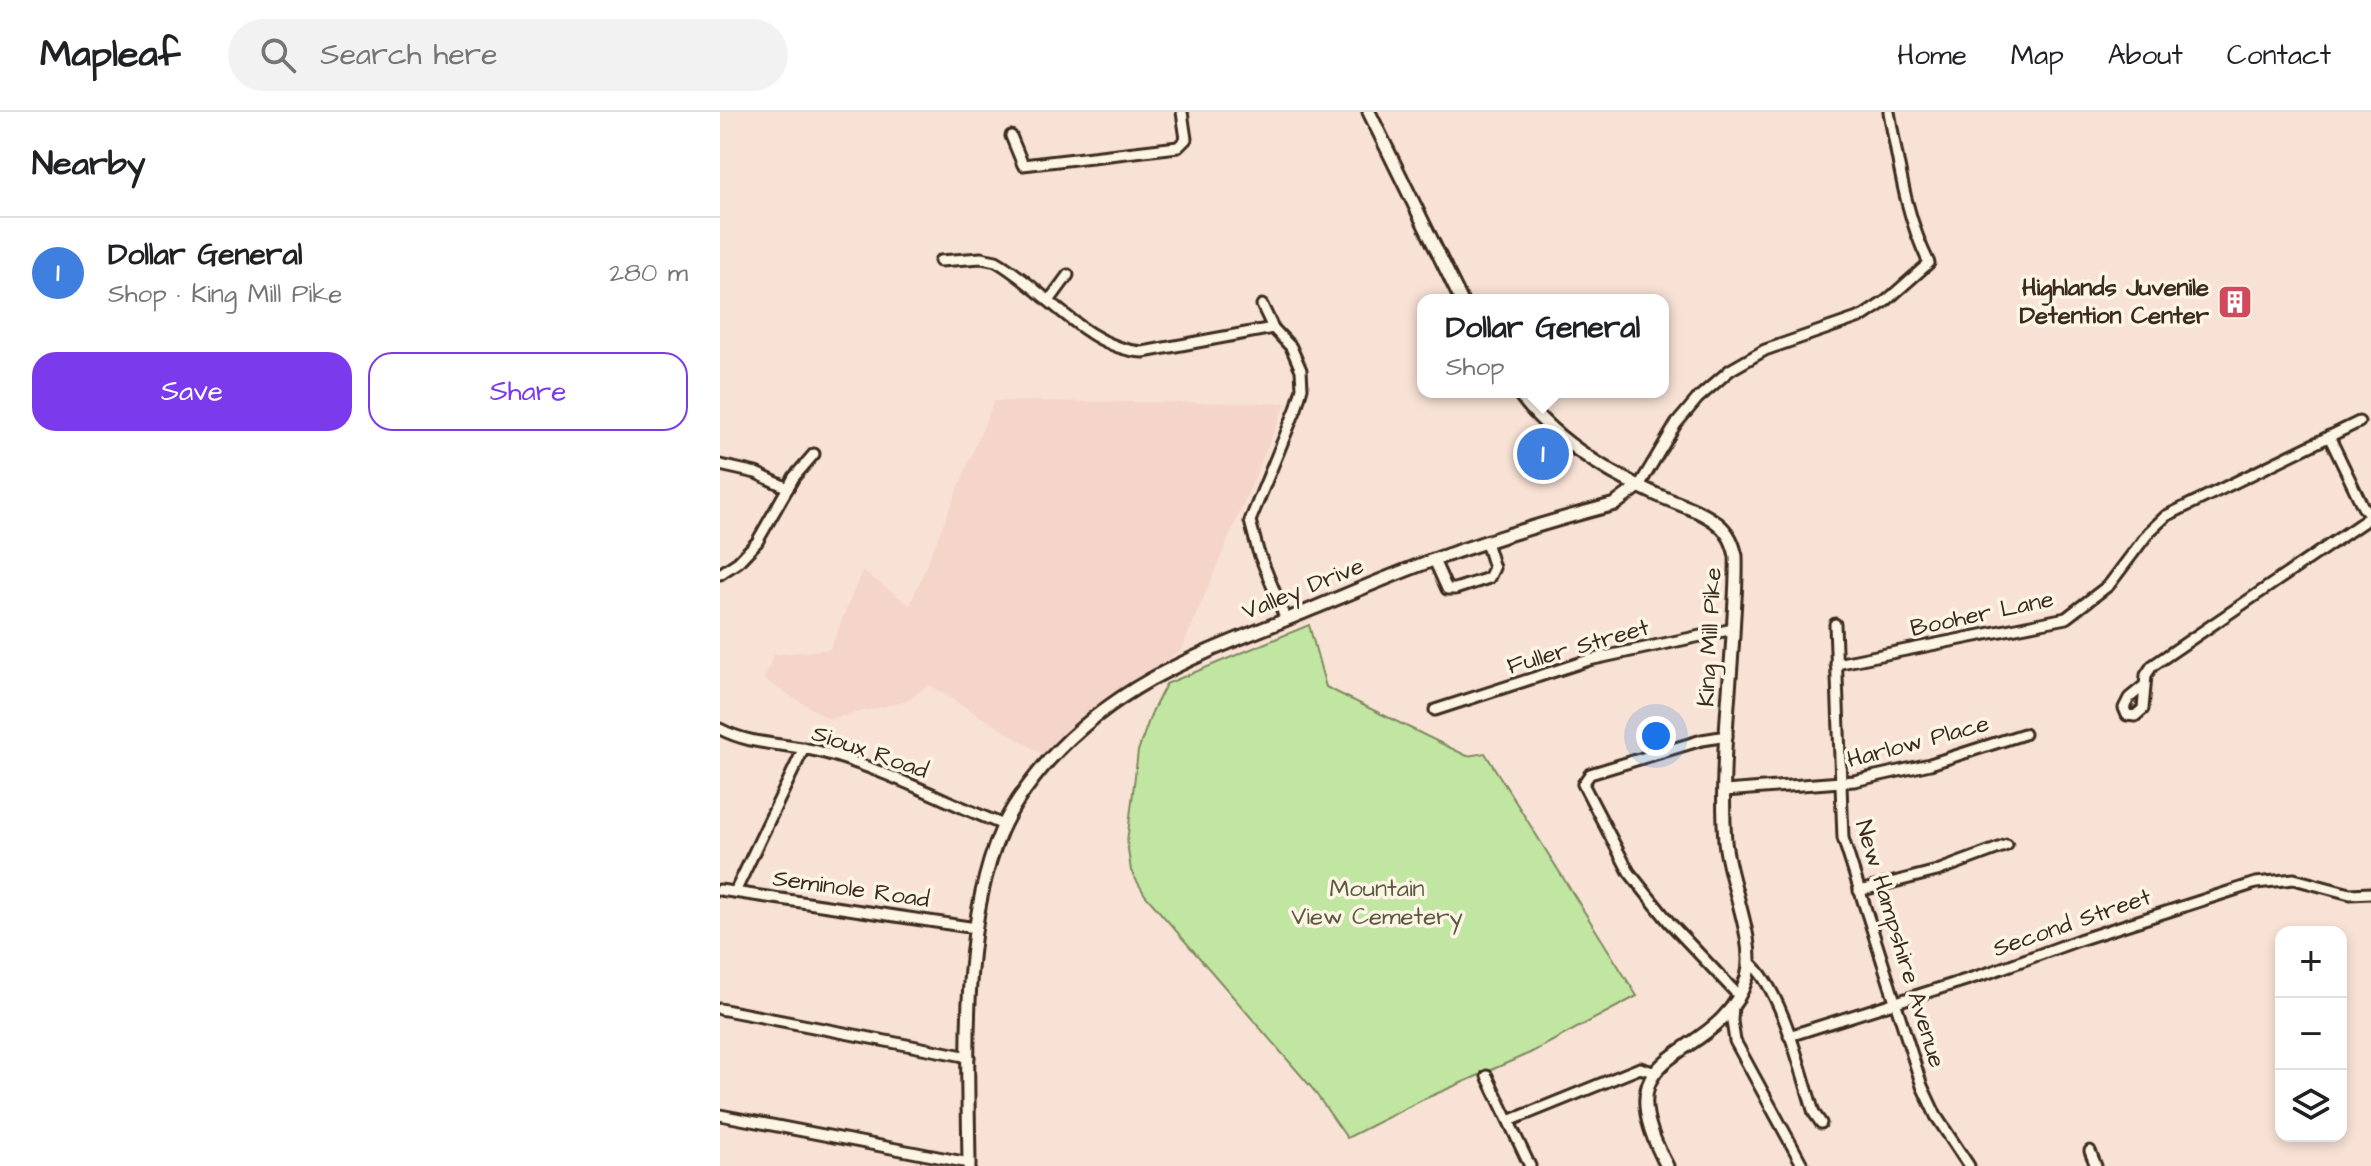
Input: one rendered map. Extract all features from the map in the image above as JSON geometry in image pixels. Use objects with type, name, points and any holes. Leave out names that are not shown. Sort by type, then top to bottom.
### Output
[{"type":"main road","points":[[1369,112],[1458,294]]},
{"type":"main road","name":"King Mill Pike","points":[[1523,398],[1567,441],[1639,486],[1708,517],[1726,531],[1736,556],[1725,791],[1727,859],[1747,939],[1749,962],[1736,1001]]},
{"type":"main road","name":"Valley Drive","points":[[969,1164],[969,1057],[976,928],[987,872],[1004,825],[1039,772],[1075,734],[1117,699],[1175,665],[1434,560],[1615,504],[1639,486]]},
{"type":"main road","points":[[1667,1166],[1655,1145],[1647,1118],[1645,1094],[1653,1072],[1708,1031],[1736,1001]]},
{"type":"street","points":[[1011,136],[1023,165],[1178,147],[1186,139],[1182,112]]},
{"type":"street","name":"Valley Drive","points":[[1639,486],[1676,424],[1698,398],[1730,370],[1765,350],[1863,316],[1886,301],[1929,263],[1913,227],[1905,198],[1889,112]]},
{"type":"street","points":[[940,261],[981,258],[996,261],[1099,339],[1124,351],[1143,352],[1273,328]]},
{"type":"street","points":[[1049,301],[1068,275]]},
{"type":"street","points":[[1262,305],[1273,328],[1291,347],[1301,370],[1302,388],[1296,409],[1250,521],[1258,551],[1286,620]]},
{"type":"street","name":"Booher Lane","points":[[1836,664],[2066,618],[2109,585],[2149,532],[2166,516],[2359,422]]},
{"type":"street","points":[[2145,685],[2146,675],[2152,666],[2363,522],[2370,513],[2363,507],[2329,436]]},
{"type":"street","points":[[720,574],[738,562],[757,542],[788,488],[814,454]]},
{"type":"street","points":[[720,465],[756,473],[788,488]]},
{"type":"street","points":[[1434,560],[1447,589],[1489,578],[1494,572],[1486,542]]},
{"type":"street","name":"New Hampshire Avenue","points":[[1835,624],[1843,838],[1927,1100],[1969,1166]]},
{"type":"street","name":"Fuller Street","points":[[1435,710],[1589,660],[1733,629]]},
{"type":"street","name":"Sioux Road","points":[[720,729],[744,740],[804,748],[835,756],[1004,825]]},
{"type":"street","name":"Harlow Place","points":[[1725,791],[1839,784],[1930,764],[2024,734]]},
{"type":"street","points":[[1727,736],[1590,774],[1584,780],[1585,791],[1629,872],[1736,1001],[1732,1021],[1735,1041],[1803,1166]]},
{"type":"street","points":[[735,892],[804,748]]},
{"type":"street","points":[[1859,891],[1937,871],[2007,845]]},
{"type":"street","name":"Second Street","points":[[1789,1036],[2256,883],[2294,879],[2350,894],[2371,893]]},
{"type":"street","name":"Seminole Road","points":[[720,890],[976,928]]},
{"type":"street","points":[[1749,962],[1768,983],[1814,1113],[1821,1123]]},
{"type":"street","points":[[720,1009],[969,1057]]},
{"type":"street","points":[[1509,1121],[1640,1068],[1653,1072]]},
{"type":"street","points":[[1487,1076],[1530,1166]]},
{"type":"street","points":[[720,1115],[969,1164]]},
{"type":"street","points":[[2090,1151],[2096,1166]]},
{"type":"shaded area","points":[[994,401],[1286,403],[1181,651],[1098,703],[1044,755],[929,685],[907,701],[829,719],[764,680],[773,655],[830,649],[862,571],[910,605]]},
{"type":"green space","name":"Mountain View Cemetery","points":[[1309,625],[1326,687],[1467,756],[1485,753],[1637,996],[1530,1053],[1422,1100],[1347,1138],[1312,1088],[1145,895],[1131,871],[1127,842],[1138,751],[1166,684]]},
{"type":"place","name":"Highlands Juvenile Detention Center","points":[[2235,302]]},
{"type":"place","name":"Dollar General","points":[[1543,454]]}]
